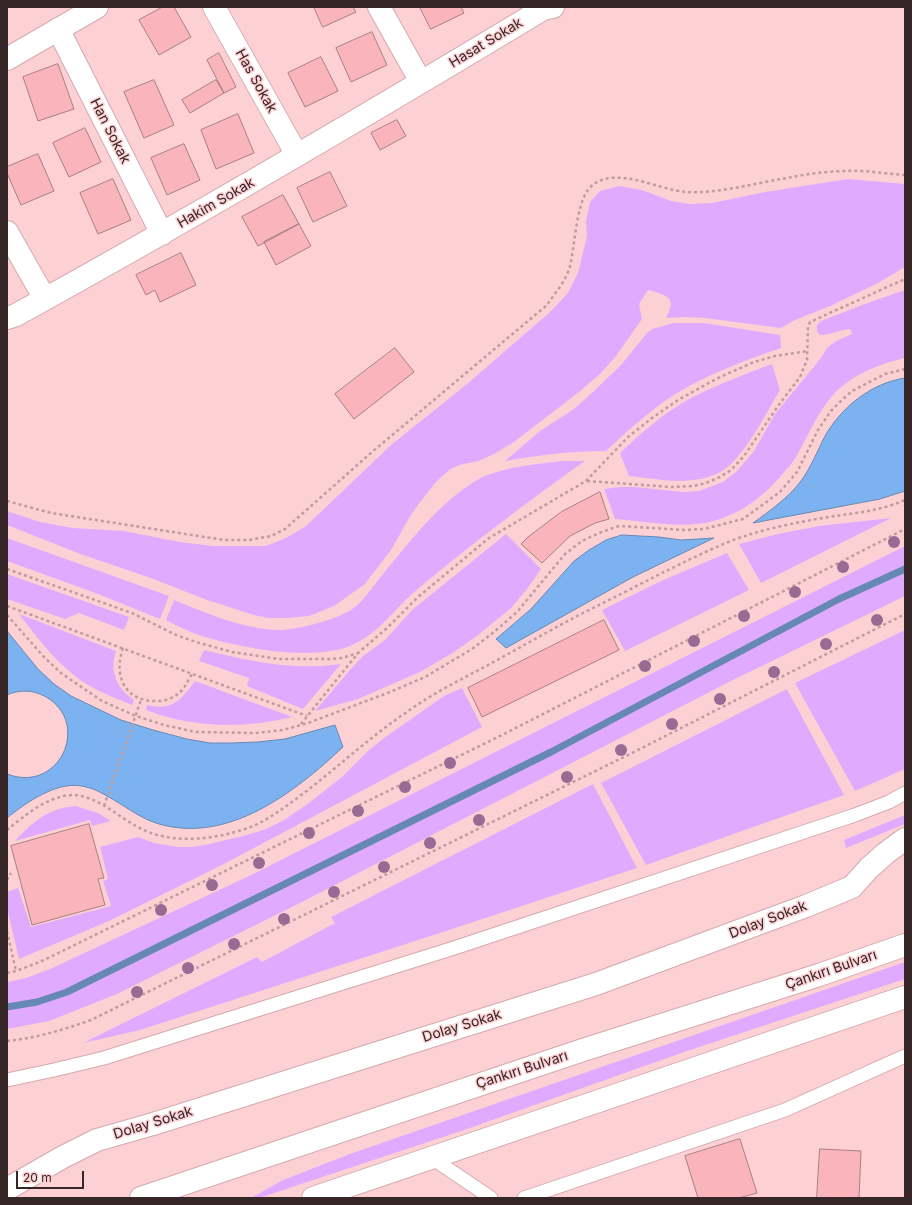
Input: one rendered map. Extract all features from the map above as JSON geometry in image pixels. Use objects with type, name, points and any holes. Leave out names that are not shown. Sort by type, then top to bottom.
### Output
[{"type":"main road","points":[[7,59],[97,7]]},
{"type":"main road","name":"Has Sokak","points":[[214,7],[297,155]]},
{"type":"main road","points":[[379,7],[421,82]]},
{"type":"main road","name":"Hasat Sokak","points":[[421,82],[546,8]]},
{"type":"main road","name":"Han Sokak","points":[[58,30],[162,234]]},
{"type":"main road","name":"Hakim Sokak","points":[[7,318],[162,234],[421,82]]},
{"type":"main road","points":[[7,232],[44,299]]},
{"type":"main road","name":"Dolay Sokak","points":[[7,1189],[63,1157],[97,1140],[160,1122],[596,984],[806,906],[852,887],[886,853],[905,839]]},
{"type":"main road","name":"Çankırı Bulvarı","points":[[141,1198],[583,1050],[819,975],[905,945]]},
{"type":"main road","points":[[313,1198],[905,997]]},
{"type":"lane","points":[[7,1080],[104,1058],[454,948],[855,815],[889,802],[905,793]]},
{"type":"lane","points":[[524,1198],[785,1110],[905,1056]]},
{"type":"lane","points":[[432,1158],[491,1198]]},
{"type":"path","points":[[7,501],[51,513],[224,540],[249,540],[271,536],[285,529],[372,452],[547,305],[564,281],[569,268],[580,204],[588,189],[600,181],[611,178],[632,179],[685,192],[710,191],[825,172],[849,171],[905,175]]},
{"type":"path","points":[[586,481],[679,487],[694,486],[720,477],[731,470],[744,456],[800,377],[805,367],[808,351],[808,327],[810,322],[905,279]]},
{"type":"path","points":[[300,725],[358,653],[387,628],[418,597],[490,538],[586,481],[628,438],[652,418],[678,400],[718,378],[754,362],[775,356],[808,351]]},
{"type":"path","points":[[7,615],[44,657],[61,673],[102,701],[136,716],[164,725],[196,732],[256,732],[283,730],[390,692],[425,677],[472,649],[517,612],[565,554],[582,541],[599,533],[619,526],[685,530],[704,529],[743,519],[780,492],[797,472],[818,430],[831,411],[843,399],[852,391],[885,374],[905,369]]},
{"type":"path","points":[[7,830],[38,806],[73,795],[90,799],[138,827],[154,834],[178,839],[200,838],[232,833],[255,825],[271,817],[319,782],[380,732],[436,693],[584,613],[690,559],[746,536],[818,519],[876,510],[905,500]]},
{"type":"path","points":[[7,972],[16,971],[58,954],[482,744],[905,529]]},
{"type":"path","points":[[7,569],[132,614],[176,635],[232,652],[279,659],[331,659],[342,658],[358,653]]},
{"type":"path","points":[[7,606],[307,716]]},
{"type":"path","points":[[7,1042],[32,1038],[66,1029],[91,1020],[634,752],[905,614]]},
{"type":"path","points":[[122,648],[118,668],[120,677],[130,693],[141,700],[149,702],[162,701],[172,698],[181,692],[192,674]]},
{"type":"path","points":[[104,806],[141,700]]},
{"type":"path","points":[[7,880],[11,873]]},
{"type":"path","points":[[7,931],[16,971]]},
{"type":"shaded area","points":[[848,179],[905,184],[905,267],[876,284],[830,306],[793,321],[781,328],[705,318],[666,318],[671,305],[670,301],[665,296],[648,290],[639,304],[642,319],[616,356],[601,373],[579,392],[514,442],[494,454],[478,461],[459,465],[449,470],[435,483],[412,513],[391,550],[365,584],[334,606],[309,616],[268,618],[254,615],[207,600],[148,577],[83,555],[7,525],[7,511],[40,522],[73,528],[124,531],[180,542],[213,546],[266,546],[286,538],[306,526],[391,445],[467,384],[549,313],[568,293],[578,273],[587,236],[586,221],[590,202],[600,191],[619,186],[642,190],[671,201],[690,204],[712,203],[765,192]]},
{"type":"shaded area","points":[[905,290],[905,358],[866,371],[840,388],[822,409],[792,463],[760,497],[740,511],[705,523],[683,525],[615,519],[604,489],[635,487],[683,492],[699,491],[723,482],[737,471],[754,451],[775,414],[821,358],[827,348],[836,341],[852,334],[850,329],[820,335],[817,331],[817,325],[821,321]]},
{"type":"shaded area","points":[[674,323],[704,323],[780,335],[781,348],[719,371],[675,394],[647,414],[606,451],[556,454],[505,461],[540,431],[574,409],[593,392],[621,365],[647,333],[652,329]]},
{"type":"shaded area","points":[[772,364],[780,390],[746,446],[730,465],[716,474],[704,478],[685,481],[669,481],[629,476],[620,453],[655,422],[693,397],[732,379]]},
{"type":"shaded area","points":[[585,461],[439,571],[410,595],[387,620],[370,635],[350,646],[333,651],[314,653],[272,651],[210,638],[193,633],[166,620],[174,600],[224,619],[263,629],[293,629],[344,614],[360,602],[426,523],[463,489],[477,480],[497,472],[542,463]]},
{"type":"shaded area","points":[[891,518],[761,583],[739,544],[819,526]]},
{"type":"shaded area","points":[[506,534],[541,569],[511,608],[477,636],[451,654],[420,672],[358,699],[315,711],[363,656],[385,640],[412,610]]},
{"type":"shaded area","points":[[7,538],[169,596],[160,619],[98,594],[7,561]]},
{"type":"shaded area","points":[[905,546],[905,596],[729,682],[302,902],[117,994],[49,1021],[7,1029],[7,982],[26,978],[50,969],[247,877]]},
{"type":"shaded area","points":[[727,553],[749,590],[625,651],[602,610],[661,581]]},
{"type":"shaded area","points":[[7,574],[129,617],[124,630],[79,613],[65,619],[7,599]]},
{"type":"shaded area","points":[[19,614],[116,651],[113,666],[116,679],[123,691],[134,700],[132,705],[95,689],[81,681],[52,655]]},
{"type":"shaded area","points":[[905,630],[905,769],[855,791],[795,683]]},
{"type":"shaded area","points":[[204,650],[238,658],[289,666],[323,666],[341,664],[303,709],[247,686],[249,678],[199,661]]},
{"type":"shaded area","points":[[195,681],[292,717],[255,724],[218,725],[182,720],[146,710],[147,705],[164,706],[176,702],[181,699]]},
{"type":"shaded area","points":[[462,688],[482,727],[222,865],[109,921],[19,959],[7,908],[7,892],[18,888],[31,927],[111,906],[103,881],[108,879],[100,847],[138,837],[154,843],[178,847],[191,847],[247,835],[266,829],[284,820],[309,803],[343,776],[368,751],[384,738],[444,696]]},
{"type":"shaded area","points":[[787,689],[844,795],[646,865],[601,783]]},
{"type":"shaded area","points":[[593,784],[637,868],[140,1030],[83,1043],[257,957],[262,962],[335,923],[331,917]]},
{"type":"shaded area","points":[[76,806],[98,813],[111,821],[92,826],[90,820],[15,841],[28,827],[42,817],[66,807]]},
{"type":"shaded area","points":[[905,815],[905,824],[846,848],[844,840]]},
{"type":"shaded area","points":[[905,962],[905,979],[687,1051],[467,1129],[259,1198],[251,1198],[283,1180],[350,1154]]},
{"type":"water","points":[[905,378],[905,491],[880,499],[753,523],[785,498],[801,481],[811,465],[824,438],[848,407],[869,391],[880,385]]},
{"type":"water","points":[[622,535],[681,540],[714,538],[633,577],[506,648],[496,639],[531,609],[574,561],[606,540]]},
{"type":"water","points":[[7,631],[38,669],[54,684],[71,696],[121,720],[187,739],[210,743],[258,742],[285,739],[335,725],[343,747],[304,781],[259,810],[235,820],[211,827],[185,828],[159,824],[141,817],[97,791],[76,785],[54,789],[24,805],[7,818],[7,774],[26,778],[43,774],[56,764],[64,750],[68,735],[65,719],[56,705],[40,694],[24,691],[7,695]]},
{"type":"building","points":[[163,7],[174,7],[191,37],[159,55],[139,20]]},
{"type":"building","points":[[314,7],[353,7],[356,12],[323,27]]},
{"type":"building","points":[[420,7],[461,7],[464,13],[431,29]]},
{"type":"building","points":[[372,32],[387,65],[351,82],[336,48]]},
{"type":"building","points":[[219,53],[236,87],[224,93],[207,60]]},
{"type":"building","points":[[321,57],[338,91],[305,107],[288,73]]},
{"type":"building","points":[[58,64],[74,109],[38,121],[23,77]]},
{"type":"building","points":[[154,80],[174,125],[144,138],[124,92]]},
{"type":"building","points":[[216,80],[224,93],[190,113],[182,100]]},
{"type":"building","points":[[238,114],[254,153],[216,169],[201,130]]},
{"type":"building","points":[[397,120],[406,136],[380,150],[371,133]]},
{"type":"building","points":[[85,128],[101,162],[69,177],[53,143]]},
{"type":"building","points":[[184,144],[200,180],[167,195],[151,158]]},
{"type":"building","points":[[38,154],[54,191],[21,205],[7,173],[7,167]]},
{"type":"building","points":[[330,172],[347,206],[313,222],[297,188]]},
{"type":"building","points":[[113,179],[131,220],[98,234],[80,193]]},
{"type":"building","points":[[283,195],[299,224],[258,246],[242,217]]},
{"type":"building","points":[[299,224],[311,246],[276,265],[264,242]]},
{"type":"building","points":[[181,253],[196,285],[160,302],[155,290],[146,295],[136,275]]},
{"type":"building","points":[[395,348],[414,372],[354,419],[335,394]]},
{"type":"building","points":[[600,492],[609,519],[595,523],[570,536],[542,563],[521,544],[561,512]]},
{"type":"building","points":[[604,620],[619,650],[482,717],[468,688]]},
{"type":"building","points":[[89,824],[104,878],[98,879],[105,905],[32,925],[11,846]]},
{"type":"building","points":[[740,1139],[757,1193],[739,1198],[698,1198],[685,1156]]},
{"type":"building","points":[[820,1149],[861,1151],[859,1198],[817,1198]]},
{"type":"waterway","points":[[7,1007],[37,1002],[67,992],[551,752],[839,599],[905,569]]}]
